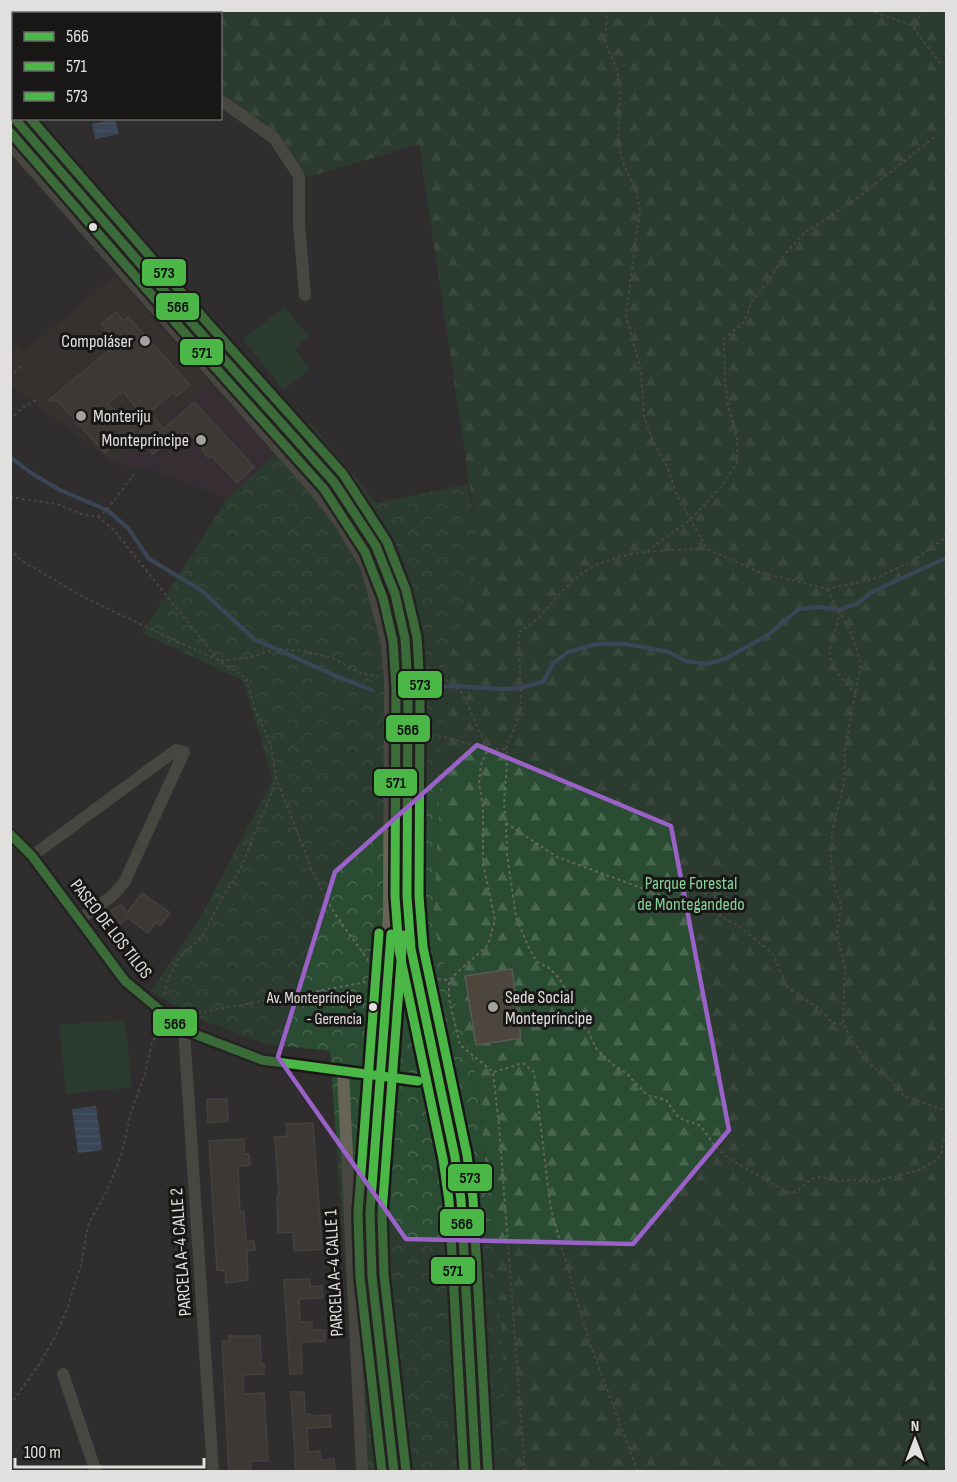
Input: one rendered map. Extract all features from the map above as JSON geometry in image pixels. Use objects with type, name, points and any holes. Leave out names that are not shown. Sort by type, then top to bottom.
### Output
[{"type":"street","points":[[222,101],[274,138],[299,176],[299,223],[305,295]]},
{"type":"street","points":[[16,120],[334,482],[376,546],[395,594],[405,639],[408,688],[407,896],[411,949],[455,1157],[461,1200],[476,1472]]},
{"type":"street","points":[[10,139],[318,489],[342,520],[369,565],[389,639],[393,680],[392,916],[385,979],[381,1077],[370,1213],[370,1243],[393,1472]]},
{"type":"street","points":[[32,856],[176,750],[184,752],[124,883],[111,897],[80,919]]},
{"type":"street","name":"PASEO DE LOS TILOS","points":[[10,834],[32,856],[125,981],[184,1030],[262,1060],[440,1083]]},
{"type":"street","name":"PARCELA A-4 CALLE 2","points":[[184,1030],[213,1472]]},
{"type":"street","name":"PARCELA A-4 CALLE 1","points":[[342,1072],[362,1472]]},
{"type":"street","points":[[63,1374],[96,1472]]},
{"type":"path","points":[[607,10],[605,42],[617,70],[620,90],[618,143],[624,165],[636,191],[640,209],[626,315],[641,371],[644,417],[690,520],[707,549]]},
{"type":"path","points":[[869,10],[911,25],[941,64]]},
{"type":"path","points":[[915,29],[922,10]]},
{"type":"path","points":[[647,551],[690,520],[720,488],[737,463],[737,437],[728,405],[725,380],[724,339],[744,322],[752,301],[771,278],[783,256],[803,234],[860,197],[937,135]]},
{"type":"path","points":[[10,377],[23,364]]},
{"type":"path","points":[[10,420],[21,409],[37,399]]},
{"type":"path","points":[[98,517],[107,510],[134,474]]},
{"type":"path","points":[[10,497],[57,504],[81,514],[98,517],[114,530],[132,551],[146,572],[159,585],[219,661]]},
{"type":"path","points":[[946,537],[913,561],[871,580],[827,589],[759,572],[707,549],[647,551],[604,562],[578,576],[563,589],[534,623],[519,632],[521,710],[506,749],[508,765],[503,806],[516,917],[537,962],[549,968],[559,978],[567,991],[577,1022],[588,1031],[597,1050],[627,1074],[647,1095],[661,1097],[672,1107],[679,1118],[701,1126],[714,1145],[728,1158],[787,1192],[797,1192],[811,1179],[820,1177],[838,1181],[867,1182],[922,1169],[934,1162],[942,1153],[942,1143],[946,1138]]},
{"type":"path","points":[[10,549],[21,560],[83,597],[219,661],[246,678],[256,712],[271,746],[276,777],[313,873],[333,911],[385,979],[169,1018],[152,1042],[145,1074],[131,1112],[122,1153],[108,1189],[88,1225],[81,1266],[67,1309],[55,1337],[38,1366],[10,1405]]},
{"type":"path","points":[[827,589],[850,631],[861,662],[845,749],[844,782],[832,832],[833,882],[841,905],[837,934],[845,967],[843,1024],[865,1061],[889,1078],[903,1095],[946,1111]]},
{"type":"path","points":[[838,610],[839,620],[830,649],[831,658],[843,679],[856,694]]},
{"type":"path","points":[[219,661],[251,657],[275,649],[304,651],[333,658],[358,672],[383,679]]},
{"type":"path","points":[[419,658],[424,666],[461,691],[488,749],[481,765],[479,783],[483,807],[483,864],[495,920],[488,945],[449,980],[448,999],[460,1045],[493,1072],[525,1472]]},
{"type":"path","points":[[413,729],[488,749],[506,749]]},
{"type":"path","points":[[158,1010],[164,998],[168,980],[179,958],[202,937],[241,868],[268,803],[276,777]]},
{"type":"path","points":[[506,823],[557,857],[677,901],[694,902],[721,915],[740,927],[773,954],[787,987],[818,1008],[833,1023],[843,1024]]},
{"type":"path","points":[[694,902],[712,888],[721,915]]},
{"type":"path","points":[[417,978],[449,980]]},
{"type":"path","points":[[493,1072],[523,1063],[534,1071],[551,1210],[589,1341],[638,1472]]},
{"type":"highlighted area","points":[[477,745],[671,826],[729,1130],[633,1244],[406,1239],[278,1057],[335,872]]},
{"type":"shaded area","points":[[115,276],[209,381],[161,425],[155,420],[144,443],[114,463],[11,386],[11,354],[16,346],[24,352]]},
{"type":"shaded area","name":"Montepríncipe","points":[[209,381],[275,454],[227,499],[159,472],[114,463],[143,443],[137,436],[155,419],[161,425]]},
{"type":"green space","name":"Parque Forestal de Montegandedo","points":[[159,10],[946,11],[946,1467],[940,1471],[509,1471],[502,1334],[477,1077],[433,924],[446,671],[479,549],[419,144],[309,177],[222,95],[222,12],[158,12]]},
{"type":"green space","points":[[285,307],[309,337],[294,349],[310,369],[283,390],[243,339]]},
{"type":"green space","points":[[310,422],[376,503],[468,484],[479,549],[446,671],[433,924],[477,1077],[502,1334],[509,1471],[359,1471],[330,1051],[266,1044],[192,1016],[151,991],[199,920],[273,779],[243,681],[142,633],[227,499]]},
{"type":"green space","points":[[125,1020],[132,1087],[66,1094],[59,1025]]},
{"type":"water","points":[[115,120],[119,134],[95,139],[92,124]]},
{"type":"water","points":[[96,1106],[102,1150],[78,1153],[72,1109]]},
{"type":"building","points":[[116,312],[124,321],[128,317],[190,385],[177,396],[173,392],[149,413],[164,429],[194,402],[254,467],[237,483],[212,456],[209,458],[188,432],[173,446],[168,441],[153,454],[131,430],[105,453],[59,402],[49,400],[118,343],[101,324]],"holes":[[[123,391],[137,409],[122,421],[108,404]]]},
{"type":"building","points":[[142,893],[170,913],[160,926],[156,922],[148,933],[128,918],[120,924],[111,911],[121,904],[127,913]]},
{"type":"building","name":"Sede Social Montepríncipe","points":[[512,969],[521,1038],[476,1045],[465,976]]},
{"type":"building","points":[[207,1099],[227,1099],[228,1121],[208,1123]]},
{"type":"building","points":[[313,1123],[322,1249],[294,1251],[293,1232],[278,1233],[277,1195],[279,1195],[275,1137],[287,1136],[286,1124]]},
{"type":"building","points":[[244,1139],[244,1154],[249,1154],[250,1165],[238,1166],[240,1212],[244,1211],[246,1241],[254,1241],[255,1250],[247,1251],[248,1280],[226,1283],[225,1271],[217,1270],[209,1141]]},
{"type":"building","points":[[310,1279],[310,1287],[322,1286],[323,1298],[299,1299],[300,1322],[312,1322],[312,1330],[325,1330],[325,1341],[301,1342],[302,1373],[290,1374],[284,1280]]},
{"type":"building","points":[[229,1336],[260,1336],[261,1364],[264,1364],[264,1374],[243,1375],[243,1394],[264,1393],[268,1461],[251,1461],[251,1472],[229,1472],[222,1341],[229,1341]]},
{"type":"building","points":[[291,1392],[304,1392],[305,1414],[330,1415],[331,1427],[307,1428],[308,1452],[320,1451],[320,1460],[334,1459],[335,1472],[296,1472]]},
{"type":"waterway","points":[[10,457],[60,490],[107,510],[128,528],[149,559],[201,590],[254,639],[372,690]]},
{"type":"waterway","points":[[425,688],[454,686],[521,688],[544,681],[553,663],[568,652],[597,644],[626,644],[669,652],[685,661],[706,664],[725,659],[768,635],[799,609],[819,607],[839,610],[858,603],[872,592],[946,558]]},
{"type":"transit line","name":"566","points":[[16,120],[334,482],[376,546],[395,594],[405,639],[408,688],[407,896],[411,949],[455,1157],[461,1200],[476,1472]]},
{"type":"transit line","name":"573","points":[[32,120],[343,474],[387,542],[406,590],[417,637],[420,688],[419,896],[423,947],[467,1155],[473,1198],[488,1471]]},
{"type":"transit line","name":"571","points":[[10,132],[324,489],[365,552],[383,598],[393,641],[396,688],[395,896],[399,950],[443,1159],[449,1201],[464,1472]]},
{"type":"transit line","name":"566","points":[[10,834],[32,856],[125,981],[184,1030],[262,1060],[418,1081]]},
{"type":"transit line","name":"571","points":[[379,933],[358,1213],[360,1277],[382,1472]]},
{"type":"transit line","name":"566","points":[[391,934],[370,1213],[372,1276],[394,1472]]},
{"type":"transit line","name":"573","points":[[403,935],[382,1213],[384,1275],[406,1471]]},
{"type":"place","name":"Compoláser","points":[[145,341]]},
{"type":"place","name":"Monteriju","points":[[81,416]]},
{"type":"place","name":"Montepríncipe","points":[[201,440]]},
{"type":"place","name":"Av. Montepríncipe - Gerencia","points":[[373,1007]]},
{"type":"place","name":"Sede Social Montepríncipe","points":[[493,1007]]}]
